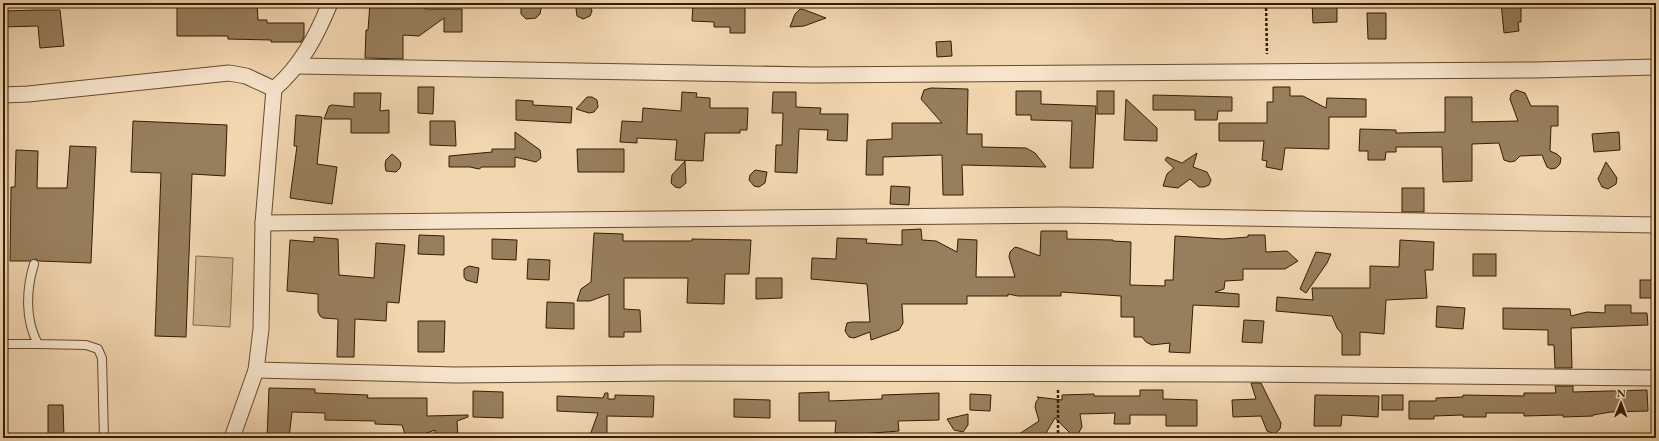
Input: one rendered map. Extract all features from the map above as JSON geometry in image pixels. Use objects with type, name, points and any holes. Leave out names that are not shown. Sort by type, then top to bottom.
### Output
[{"type":"street","points":[[232,438],[256,370],[261,329],[263,223],[274,89],[287,78],[297,66],[312,42],[330,3]]},
{"type":"street","points":[[297,66],[812,75],[1536,70],[1656,67]]},
{"type":"street","points":[[3,95],[28,94],[229,73],[246,76],[274,89]]},
{"type":"street","points":[[263,223],[1064,215],[1656,225]]},
{"type":"street","points":[[256,370],[455,374],[1058,374],[1656,378]]},
{"type":"lane","points":[[34,264],[29,280],[29,320],[32,334],[38,344]]},
{"type":"lane","points":[[3,344],[86,344],[98,348],[102,358],[104,438]]},
{"type":"path","points":[[1266,3],[1267,72]]},
{"type":"path","points":[[1058,374],[1058,438]]},
{"type":"shaded area","points":[[196,256],[233,258],[230,327],[193,325]]},
{"type":"building","points":[[209,3],[257,3],[258,20],[267,20],[267,23],[304,23],[304,37],[301,42],[271,42],[271,40],[228,39],[228,36],[177,36],[177,4],[209,5]]},
{"type":"building","points":[[370,3],[425,3],[425,9],[462,9],[462,32],[444,32],[444,18],[419,36],[403,35],[403,59],[365,58],[366,30],[368,30]]},
{"type":"building","points":[[521,3],[542,3],[540,14],[536,18],[526,19],[521,14]]},
{"type":"building","points":[[578,3],[589,3],[592,11],[590,16],[583,19],[577,16],[576,9]]},
{"type":"building","points":[[693,3],[745,3],[745,33],[730,33],[730,27],[714,27],[714,22],[692,21]]},
{"type":"building","points":[[1312,3],[1337,3],[1337,22],[1313,23]]},
{"type":"building","points":[[1501,3],[1521,3],[1521,22],[1518,22],[1519,31],[1504,33]]},
{"type":"building","points":[[800,9],[826,18],[804,26],[790,27],[795,14]]},
{"type":"building","points":[[60,10],[64,46],[40,48],[38,26],[3,27],[3,11]]},
{"type":"building","points":[[1367,13],[1386,13],[1386,39],[1368,39]]},
{"type":"building","points":[[951,41],[952,56],[937,57],[936,42]]},
{"type":"building","points":[[418,87],[434,87],[433,114],[418,113]]},
{"type":"building","points":[[1273,87],[1290,87],[1290,96],[1303,96],[1326,108],[1327,98],[1366,99],[1366,117],[1329,117],[1329,149],[1285,148],[1282,170],[1266,167],[1267,161],[1262,160],[1264,141],[1219,141],[1219,123],[1267,123],[1267,102],[1273,102]]},
{"type":"building","points":[[931,88],[968,89],[967,134],[982,134],[982,147],[1026,148],[1035,153],[1046,167],[962,165],[963,195],[943,195],[942,155],[883,157],[883,175],[866,175],[867,140],[892,139],[892,123],[942,123],[921,99],[924,90]]},
{"type":"building","points":[[1516,90],[1525,93],[1531,106],[1558,106],[1558,126],[1551,126],[1550,151],[1557,154],[1561,158],[1560,164],[1556,168],[1551,169],[1547,167],[1542,155],[1520,156],[1515,161],[1510,162],[1504,160],[1499,143],[1472,144],[1472,181],[1443,182],[1442,147],[1396,147],[1396,152],[1386,152],[1385,160],[1368,160],[1368,151],[1359,151],[1360,129],[1396,130],[1396,133],[1445,132],[1445,97],[1472,97],[1472,122],[1518,121],[1510,99],[1511,94]]},
{"type":"building","points":[[1016,91],[1041,91],[1041,104],[1096,106],[1093,168],[1070,168],[1072,121],[1031,120],[1031,115],[1016,115]]},
{"type":"building","points":[[1097,91],[1114,91],[1114,114],[1097,114]]},
{"type":"building","points":[[682,92],[697,93],[696,97],[710,98],[710,108],[748,108],[747,130],[740,130],[740,133],[705,133],[703,161],[675,160],[677,140],[637,138],[637,143],[620,142],[622,121],[642,122],[643,108],[681,111]]},
{"type":"building","points":[[773,92],[796,92],[796,107],[821,108],[820,114],[848,114],[847,141],[827,140],[828,130],[799,129],[797,173],[775,172],[776,145],[782,145],[783,113],[772,113]]},
{"type":"building","points":[[354,93],[381,93],[380,111],[389,110],[389,133],[351,133],[351,119],[324,119],[329,106],[354,107]]},
{"type":"building","points":[[1153,95],[1232,97],[1232,111],[1218,111],[1217,120],[1195,120],[1195,110],[1153,110]]},
{"type":"building","points":[[587,97],[592,97],[597,100],[598,107],[594,112],[589,113],[576,109]]},
{"type":"building","points":[[1126,99],[1157,128],[1157,141],[1124,140]]},
{"type":"building","points":[[516,100],[533,101],[533,105],[572,107],[571,123],[516,120]]},
{"type":"building","points":[[296,115],[322,117],[317,164],[337,167],[332,204],[290,198],[297,146],[294,146]]},
{"type":"building","points":[[133,121],[227,125],[225,176],[192,174],[186,337],[155,336],[161,173],[131,172]]},
{"type":"building","points":[[430,121],[455,121],[456,146],[430,145]]},
{"type":"building","points":[[515,132],[540,150],[541,158],[536,162],[515,157],[515,167],[482,167],[479,169],[470,167],[449,167],[449,156],[492,152],[492,149],[515,149]]},
{"type":"building","points":[[1619,132],[1620,150],[1594,152],[1592,134]]},
{"type":"building","points":[[70,146],[96,147],[91,263],[39,261],[35,259],[30,261],[10,261],[11,187],[15,187],[16,150],[38,151],[37,188],[67,188]]},
{"type":"building","points":[[577,149],[624,149],[624,172],[578,172]]},
{"type":"building","points":[[1197,153],[1193,167],[1207,172],[1211,180],[1209,185],[1199,187],[1190,179],[1178,188],[1163,186],[1167,174],[1174,168],[1165,160],[1167,157],[1182,163]]},
{"type":"building","points":[[392,154],[401,163],[400,168],[396,172],[386,171],[386,160]]},
{"type":"building","points":[[685,161],[686,183],[680,188],[675,187],[671,183],[672,175]]},
{"type":"building","points":[[1606,162],[1617,178],[1616,184],[1608,189],[1602,187],[1598,179]]},
{"type":"building","points":[[755,170],[767,172],[765,183],[759,187],[754,186],[749,180],[750,175]]},
{"type":"building","points":[[891,186],[910,187],[909,205],[890,204]]},
{"type":"building","points":[[1402,188],[1424,188],[1424,212],[1402,212]]},
{"type":"building","points":[[921,229],[922,240],[936,241],[957,252],[958,239],[977,240],[976,277],[1015,277],[1009,257],[1010,252],[1015,247],[1040,256],[1041,231],[1067,231],[1067,239],[1131,242],[1130,285],[1165,286],[1165,280],[1173,280],[1175,236],[1223,239],[1248,237],[1248,235],[1265,235],[1266,252],[1287,251],[1298,261],[1285,269],[1243,269],[1243,280],[1225,281],[1224,289],[1215,292],[1239,294],[1239,307],[1193,305],[1190,353],[1169,352],[1170,343],[1152,345],[1146,342],[1142,337],[1134,337],[1134,317],[1121,317],[1121,296],[1061,292],[1061,296],[1018,296],[1008,294],[1008,296],[967,296],[967,304],[902,304],[903,323],[899,330],[871,340],[870,332],[854,338],[849,337],[845,331],[847,323],[870,322],[867,284],[811,279],[812,258],[836,259],[837,238],[867,239],[866,243],[902,245],[902,230]]},
{"type":"building","points":[[594,233],[623,234],[623,241],[692,241],[692,239],[751,240],[749,274],[725,274],[724,304],[687,303],[688,278],[624,278],[624,309],[640,310],[641,332],[624,332],[624,337],[609,337],[609,294],[590,301],[577,301],[581,289],[591,282]]},
{"type":"building","points":[[419,235],[444,236],[444,255],[418,254]]},
{"type":"building","points":[[314,237],[338,239],[339,275],[374,278],[376,243],[405,245],[399,303],[387,302],[386,321],[355,319],[354,357],[337,357],[338,319],[323,318],[320,316],[318,312],[318,294],[287,291],[290,240],[314,242]]},
{"type":"building","points":[[492,239],[517,240],[516,260],[492,259]]},
{"type":"building","points":[[1400,240],[1434,242],[1433,270],[1425,270],[1427,298],[1386,300],[1384,334],[1360,332],[1360,355],[1342,355],[1342,334],[1337,328],[1332,316],[1276,311],[1277,297],[1313,300],[1312,288],[1370,288],[1370,266],[1399,267]]},
{"type":"building","points":[[1316,252],[1331,254],[1327,263],[1306,293],[1300,289]]},
{"type":"building","points":[[1473,254],[1496,254],[1496,276],[1473,276]]},
{"type":"building","points":[[528,259],[550,260],[549,280],[527,279]]},
{"type":"building","points":[[469,266],[479,268],[477,283],[466,280],[464,277],[464,269]]},
{"type":"building","points":[[756,278],[782,278],[782,298],[756,299]]},
{"type":"building","points":[[1640,280],[1656,280],[1656,298],[1640,298]]},
{"type":"building","points":[[547,302],[574,303],[574,329],[546,328]]},
{"type":"building","points":[[1605,305],[1631,305],[1631,313],[1647,313],[1648,325],[1571,328],[1572,368],[1555,368],[1554,345],[1548,345],[1548,330],[1503,329],[1503,308],[1570,309],[1571,316],[1587,312],[1605,313]]},
{"type":"building","points":[[1437,306],[1465,308],[1463,329],[1436,327]]},
{"type":"building","points":[[1244,320],[1264,321],[1262,343],[1242,342]]},
{"type":"building","points":[[418,321],[445,321],[444,352],[418,352]]},
{"type":"building","points":[[1251,383],[1261,383],[1281,423],[1280,429],[1275,434],[1267,431],[1261,416],[1233,417],[1232,400],[1256,399]]},
{"type":"building","points":[[1555,386],[1573,386],[1573,392],[1647,390],[1648,411],[1611,412],[1593,416],[1563,417],[1563,415],[1524,416],[1524,413],[1486,413],[1486,417],[1463,417],[1463,415],[1434,416],[1434,419],[1409,419],[1409,401],[1436,401],[1436,398],[1463,397],[1463,395],[1524,396],[1524,393],[1556,393]]},
{"type":"building","points":[[269,388],[315,389],[315,393],[368,395],[367,398],[427,398],[427,416],[468,415],[468,417],[457,421],[458,438],[435,438],[435,430],[414,438],[409,438],[405,434],[402,425],[375,424],[375,421],[325,420],[325,413],[292,412],[289,438],[267,438]]},
{"type":"building","points":[[1140,390],[1163,390],[1163,399],[1197,400],[1197,426],[1166,426],[1166,415],[1130,415],[1130,424],[1114,424],[1115,413],[1080,414],[1082,427],[1078,434],[1073,436],[1055,418],[1043,438],[1013,438],[1039,421],[1035,407],[1039,398],[1037,397],[1062,400],[1062,395],[1094,394],[1094,396],[1140,396]]},
{"type":"building","points":[[473,391],[503,392],[503,418],[473,417]]},
{"type":"building","points":[[829,392],[829,401],[882,399],[882,395],[939,393],[939,420],[898,421],[899,431],[861,434],[835,433],[836,421],[799,421],[799,393]]},
{"type":"building","points":[[605,393],[608,393],[608,399],[615,399],[615,395],[654,396],[653,417],[607,416],[607,438],[589,438],[598,413],[557,411],[557,396],[603,398]]},
{"type":"building","points":[[970,394],[991,395],[990,411],[970,410]]},
{"type":"building","points":[[1315,395],[1379,396],[1378,417],[1342,415],[1341,426],[1314,426]]},
{"type":"building","points":[[1382,395],[1403,395],[1403,410],[1382,410]]},
{"type":"building","points":[[734,399],[770,400],[770,418],[734,417]]},
{"type":"building","points":[[48,405],[63,405],[64,438],[48,438]]},
{"type":"building","points":[[968,414],[968,425],[963,432],[954,430],[947,419]]}]
